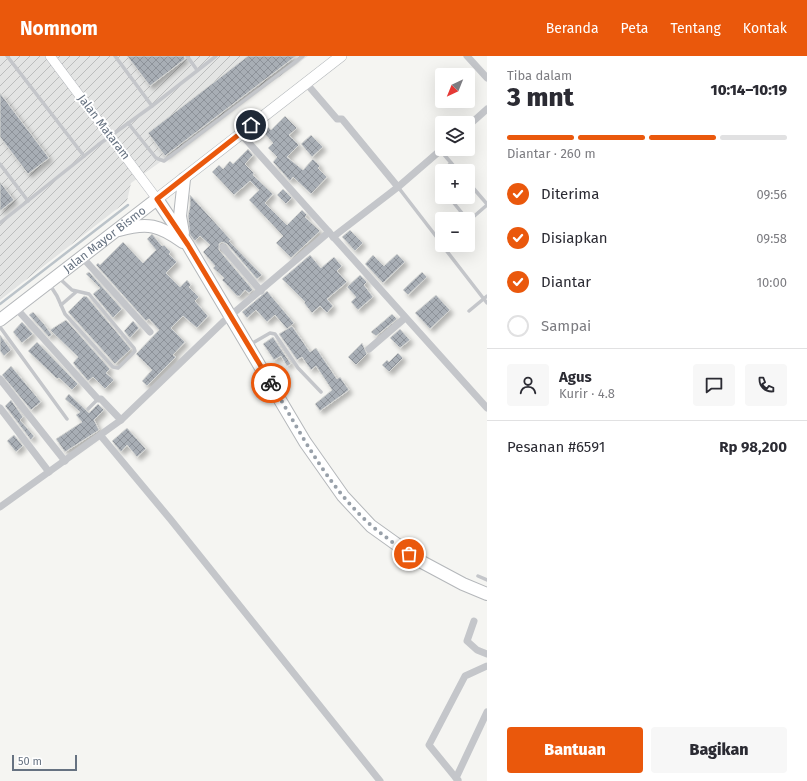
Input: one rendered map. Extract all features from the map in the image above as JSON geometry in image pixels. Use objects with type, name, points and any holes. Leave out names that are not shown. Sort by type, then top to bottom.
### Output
[{"type":"highway","points":[[184,179],[180,216],[181,229],[188,245]]},
{"type":"highway","points":[[157,199],[188,245],[305,442],[343,496],[387,538],[420,561],[463,584],[487,594]]},
{"type":"highway","name":"Jalan Mayor Bismo","points":[[0,320],[157,199]]},
{"type":"highway","points":[[116,231],[130,227],[152,226],[162,228],[188,245]]},
{"type":"main road","name":"Jalan Mataram","points":[[50,56],[157,199]]},
{"type":"main road","name":"Jalan Mayor Bismo","points":[[157,199],[341,56]]},
{"type":"street","points":[[468,56],[487,78]]},
{"type":"street","points":[[306,83],[337,119],[342,119],[398,187]]},
{"type":"street","points":[[475,120],[487,109]]},
{"type":"street","points":[[240,133],[487,408]]},
{"type":"street","points":[[0,507],[101,436],[121,420],[230,317],[331,235],[398,187],[435,155]]},
{"type":"street","points":[[223,247],[261,291]]},
{"type":"street","points":[[82,257],[150,332]]},
{"type":"street","points":[[15,308],[98,399],[101,399],[121,420]]},
{"type":"street","points":[[369,349],[405,318]]},
{"type":"street","points":[[0,379],[65,461]]},
{"type":"street","points":[[0,408],[49,472]]},
{"type":"street","points":[[101,436],[171,520],[380,781]]},
{"type":"street","points":[[474,621],[467,641],[477,650],[487,654]]},
{"type":"street","points":[[487,666],[464,676],[429,745],[457,780],[487,712]]},
{"type":"lane","points":[[7,56],[84,156]]},
{"type":"lane","points":[[115,56],[152,106]]},
{"type":"lane","points":[[187,56],[197,70]]},
{"type":"lane","points":[[0,223],[84,156],[152,106],[216,56]]},
{"type":"lane","points":[[128,123],[156,158],[164,161],[303,56]]},
{"type":"lane","points":[[446,156],[451,163]]},
{"type":"lane","points":[[0,164],[28,201]]},
{"type":"lane","points":[[398,187],[435,236]]},
{"type":"lane","points":[[455,204],[466,218],[472,218],[487,205],[475,190]]},
{"type":"lane","points":[[448,252],[485,298],[487,303]]},
{"type":"lane","points":[[53,279],[76,292],[87,293],[91,296],[134,348],[135,352],[118,368],[113,367],[65,314],[53,279]]},
{"type":"lane","points":[[61,305],[76,292]]},
{"type":"lane","points":[[469,311],[485,298]]},
{"type":"lane","points":[[0,327],[67,418]]},
{"type":"lane","points":[[248,345],[270,333],[275,334],[298,368],[321,392]]},
{"type":"lane","points":[[88,408],[98,399]]},
{"type":"lane","points":[[478,576],[487,580]]},
{"type":"shaded area","points":[[0,56],[308,56],[131,183],[127,201],[0,300]]},
{"type":"building","points":[[127,56],[184,56],[185,59],[150,86]]},
{"type":"building","points":[[248,56],[296,56],[165,156],[148,133]]},
{"type":"building","points":[[0,93],[49,158],[28,174],[0,137]]},
{"type":"building","points":[[285,116],[297,128],[289,135],[299,145],[287,157],[303,170],[313,159],[320,166],[318,168],[327,177],[311,194],[293,177],[290,181],[273,162],[277,157],[268,148],[273,143],[263,132],[268,127],[271,130]]},
{"type":"building","points":[[311,135],[323,147],[312,157],[301,144]]},
{"type":"building","points":[[248,149],[253,155],[245,164],[254,173],[253,175],[273,194],[265,203],[287,225],[302,210],[307,215],[305,217],[320,231],[291,258],[276,243],[283,236],[249,200],[259,190],[250,181],[234,195],[212,172],[219,165],[223,169],[230,161],[233,164]]},
{"type":"building","points":[[0,182],[14,200],[0,211]]},
{"type":"building","points":[[283,189],[292,198],[286,204],[277,195]]},
{"type":"building","points":[[190,195],[231,240],[229,241],[262,275],[257,279],[227,244],[222,242],[219,244],[219,250],[253,290],[249,293],[245,290],[240,296],[237,296],[222,280],[224,278],[213,268],[215,266],[203,252],[210,245],[200,236],[195,241],[190,235],[188,216]]},
{"type":"building","points":[[350,230],[363,243],[355,251],[342,237]]},
{"type":"building","points":[[152,234],[162,246],[164,245],[171,252],[169,254],[177,262],[166,273],[180,287],[187,280],[191,285],[189,287],[199,297],[195,301],[208,316],[197,328],[183,316],[171,328],[185,342],[173,355],[176,357],[147,386],[142,381],[152,370],[136,354],[159,330],[149,319],[146,321],[96,265],[98,263],[100,265],[123,242],[143,263],[156,250],[147,239]]},
{"type":"building","points":[[397,254],[405,262],[383,283],[365,264],[373,255],[384,266]]},
{"type":"building","points":[[310,255],[321,268],[334,257],[342,266],[337,271],[347,282],[327,299],[333,306],[327,313],[320,306],[312,313],[304,303],[305,302],[282,279]]},
{"type":"building","points":[[89,272],[122,309],[113,318],[93,294],[100,288],[86,274]]},
{"type":"building","points":[[422,272],[427,277],[408,295],[403,290]]},
{"type":"building","points":[[360,275],[367,282],[364,285],[373,297],[358,310],[351,302],[356,297],[347,287]]},
{"type":"building","points":[[267,291],[294,323],[287,329],[275,315],[267,322],[256,310],[247,318],[242,312]]},
{"type":"building","points":[[436,295],[450,310],[430,329],[415,313]]},
{"type":"building","points":[[84,296],[87,297],[131,349],[115,364],[68,312]]},
{"type":"building","points":[[33,312],[52,335],[49,337],[29,315]]},
{"type":"building","points":[[392,314],[397,319],[376,336],[371,332]]},
{"type":"building","points":[[66,320],[110,369],[106,373],[114,380],[105,389],[93,377],[88,381],[73,363],[78,357],[50,330]]},
{"type":"building","points":[[133,321],[139,328],[130,338],[124,331]]},
{"type":"building","points":[[22,322],[33,334],[22,343],[13,332]]},
{"type":"building","points":[[292,326],[310,352],[316,348],[337,379],[340,377],[349,390],[320,411],[315,404],[332,390],[316,366],[311,370],[302,357],[297,360],[279,334]]},
{"type":"building","points":[[400,329],[410,340],[400,348],[390,338]]},
{"type":"building","points":[[0,335],[11,350],[4,356],[0,351]]},
{"type":"building","points":[[273,337],[291,364],[287,366],[281,356],[274,360],[263,344]]},
{"type":"building","points":[[37,342],[78,384],[72,390],[59,378],[57,379],[28,351]]},
{"type":"building","points":[[362,343],[367,354],[356,365],[348,357]]},
{"type":"building","points":[[398,353],[403,358],[389,372],[382,365],[387,360],[389,362]]},
{"type":"building","points":[[11,366],[41,402],[31,410],[2,375]]},
{"type":"building","points":[[69,394],[89,413],[98,404],[104,410],[94,420],[99,430],[65,452],[56,439],[82,422],[76,415],[80,412],[65,399]]},
{"type":"building","points":[[11,400],[23,417],[20,420],[34,436],[31,440],[5,406]]},
{"type":"building","points":[[127,428],[146,449],[137,457],[127,445],[121,452],[112,441]]},
{"type":"building","points":[[14,435],[23,446],[16,452],[7,441]]},
{"type":"waterway","points":[[0,304],[128,205]]},
{"type":"way so far","points":[[271,383],[305,442],[343,496],[371,526],[409,554]]},
{"type":"route","points":[[251,125],[157,199],[188,245],[271,383]]}]
